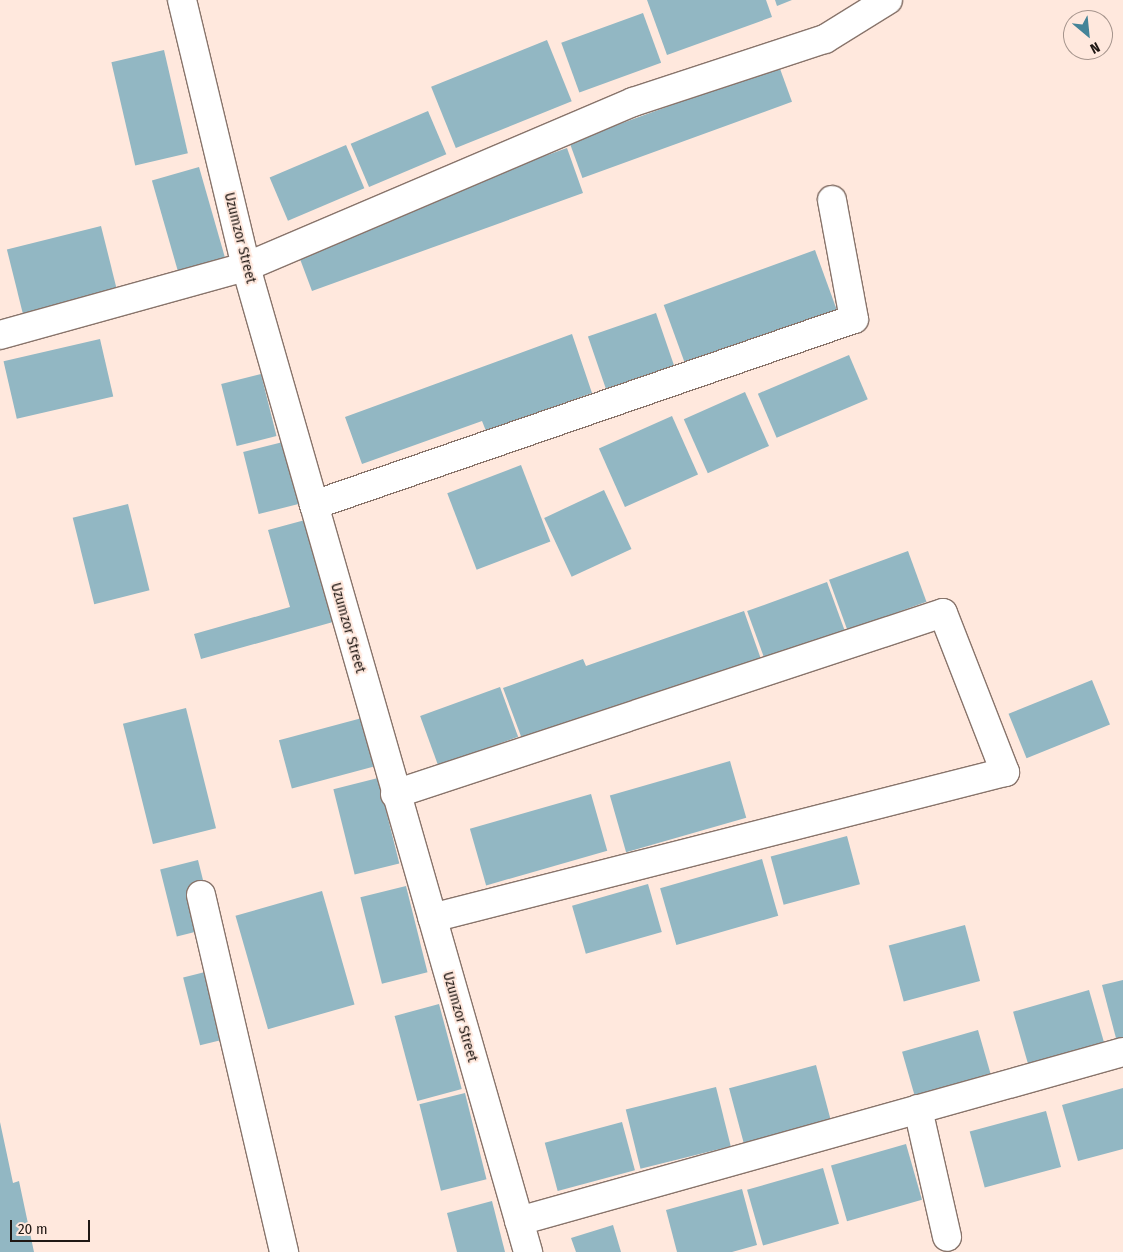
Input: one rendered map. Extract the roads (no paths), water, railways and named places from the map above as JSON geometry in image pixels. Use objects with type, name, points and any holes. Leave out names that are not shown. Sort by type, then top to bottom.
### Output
[{"type":"street","name":"Uzumzor Street","points":[[182,0],[246,267],[395,794],[528,1252]]},
{"type":"street","points":[[0,335],[246,267],[633,102],[825,39],[888,0]]},
{"type":"street","points":[[314,505],[854,320],[832,200]]},
{"type":"street","points":[[395,794],[943,613],[1005,772],[432,918]]},
{"type":"street","points":[[201,895],[284,1252]]},
{"type":"street","points":[[518,1221],[1123,1052]]},
{"type":"street","points":[[918,1109],[947,1237]]}]
